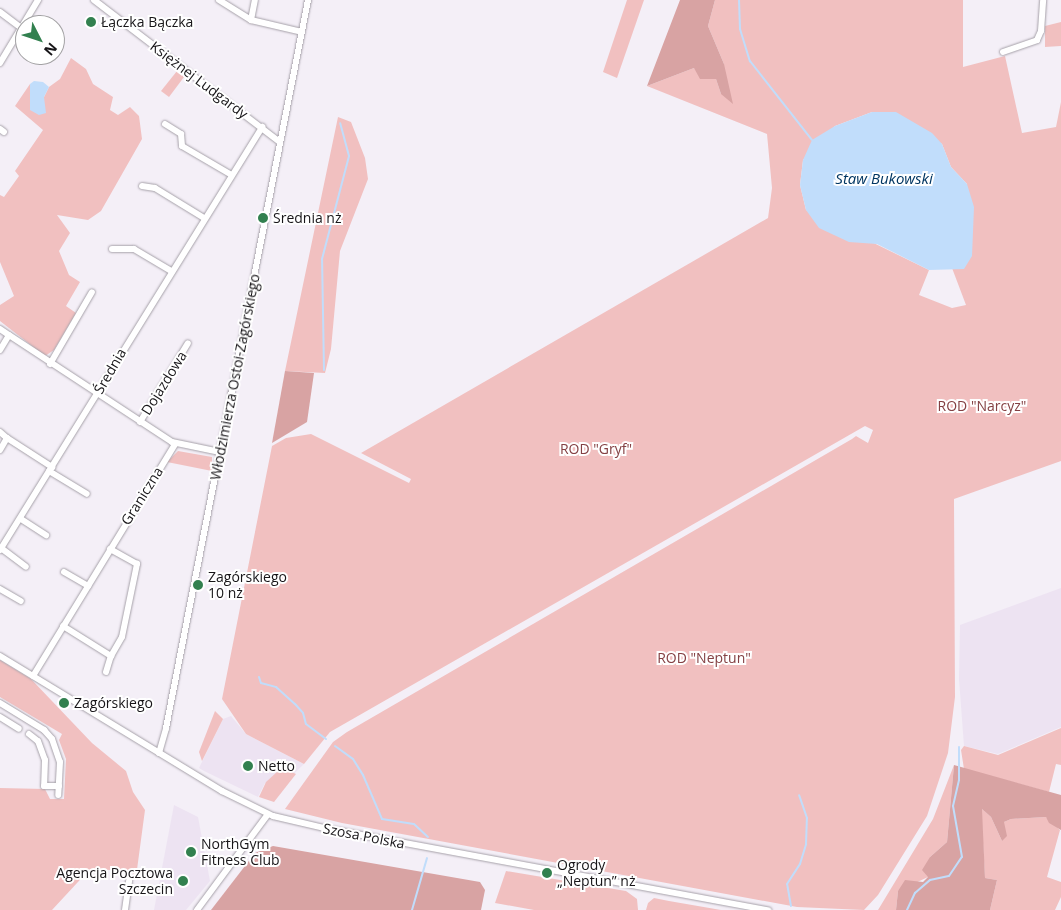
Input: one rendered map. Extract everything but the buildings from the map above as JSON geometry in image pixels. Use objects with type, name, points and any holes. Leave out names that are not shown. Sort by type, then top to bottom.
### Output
[{"type":"street","points":[[29,15],[38,0]]},
{"type":"street","name":"Księżnej Ludgardy","points":[[94,0],[280,142]]},
{"type":"street","points":[[219,0],[251,20],[302,32]]},
{"type":"street","points":[[251,20],[255,0]]},
{"type":"street","name":"Włodzimierza Ostoi-Zagórskiego","points":[[158,752],[220,452],[308,0]]},
{"type":"street","points":[[1003,52],[1039,37],[1043,0]]},
{"type":"street","points":[[0,12],[15,23]]},
{"type":"street","points":[[0,63],[15,38]]},
{"type":"street","points":[[165,124],[181,134],[182,146],[230,174]]},
{"type":"street","name":"Średnia","points":[[26,567],[0,549],[21,520],[230,174],[262,127]]},
{"type":"street","points":[[142,186],[155,188],[204,218]]},
{"type":"street","points":[[112,248],[134,249],[171,271]]},
{"type":"street","points":[[50,364],[92,292]]},
{"type":"street","name":"Dojazdowa","points":[[0,329],[96,395],[175,444],[220,452]]},
{"type":"street","points":[[0,350],[9,335]]},
{"type":"street","name":"Dojazdowa","points":[[140,422],[188,343]]},
{"type":"street","points":[[0,432],[87,494]]},
{"type":"street","points":[[0,450],[7,438]]},
{"type":"street","name":"Graniczna","points":[[32,676],[175,444]]},
{"type":"street","points":[[21,520],[46,535]]},
{"type":"street","points":[[106,672],[111,656],[122,637],[137,564],[110,549]]},
{"type":"street","points":[[64,572],[88,586]]},
{"type":"street","points":[[0,589],[21,602]]},
{"type":"street","points":[[62,626],[111,656]]},
{"type":"street","name":"Szosa Polska","points":[[0,656],[226,794],[268,814],[324,828],[768,910]]},
{"type":"street","points":[[0,703],[44,730],[56,745],[60,762],[58,795]]},
{"type":"street","points":[[0,717],[17,728],[22,716]]},
{"type":"street","points":[[29,734],[38,740],[45,760],[44,786],[58,786]]},
{"type":"street","points":[[197,910],[268,814]]},
{"type":"street","points":[[125,910],[129,880]]},
{"type":"shaded area","points":[[680,0],[715,0],[708,26],[724,64],[733,104],[721,94],[716,79],[700,79],[694,68],[647,86]]},
{"type":"shaded area","points":[[285,371],[314,373],[307,422],[272,443]]},
{"type":"shaded area","points":[[1061,588],[1061,727],[998,754],[964,746],[959,679],[960,625]]},
{"type":"shaded area","points":[[231,716],[246,734],[304,764],[278,789],[265,783],[258,797],[199,768],[223,719]]},
{"type":"shaded area","points":[[954,765],[1061,795],[1061,830],[1049,823],[1046,817],[1011,819],[1004,822],[1007,836],[1002,841],[991,817],[982,809],[985,878],[997,880],[990,910],[896,910],[898,891],[905,880],[923,882],[928,877],[922,870],[930,857],[947,842]]},
{"type":"shaded area","points":[[174,805],[198,817],[210,881],[186,910],[154,910]]},
{"type":"shaded area","points":[[273,846],[480,882],[485,890],[481,910],[211,910],[255,853]]},
{"type":"green space","points":[[627,0],[644,0],[617,78],[603,72]]},
{"type":"green space","points":[[715,0],[963,0],[963,67],[1005,56],[1022,133],[1056,127],[1061,102],[1061,461],[954,499],[955,697],[948,753],[927,816],[878,895],[864,910],[797,907],[342,823],[285,809],[333,742],[347,732],[856,436],[868,443],[873,430],[865,426],[330,732],[304,764],[246,734],[222,699],[272,446],[286,438],[311,434],[409,483],[411,479],[361,453],[768,218],[772,188],[767,134],[647,86],[694,68],[716,79],[721,94],[724,64],[708,26]],"holes":[[[872,112],[892,112],[942,144],[951,167],[967,184],[964,269],[952,268],[966,305],[952,308],[919,295],[929,270],[806,210],[800,185],[803,160],[835,126]]]},
{"type":"green space","points":[[1061,22],[1061,46],[1045,47],[1045,26]]},
{"type":"green space","points":[[71,58],[86,69],[93,84],[113,97],[110,110],[118,115],[130,107],[139,116],[142,139],[101,211],[88,220],[57,215],[70,233],[59,251],[69,275],[80,282],[66,306],[76,313],[54,350],[45,356],[0,321],[0,305],[14,296],[0,262],[0,195],[4,197],[19,176],[15,171],[43,130],[15,106],[30,84],[30,110],[44,97],[49,87],[60,79]]},
{"type":"green space","points":[[177,71],[184,77],[169,97],[161,91]]},
{"type":"green space","points":[[338,117],[351,122],[365,158],[368,179],[340,251],[331,349],[325,373],[285,371]]},
{"type":"green space","points":[[178,451],[212,457],[212,471],[167,462]]},
{"type":"green space","points":[[0,660],[31,679],[92,743],[126,771],[133,792],[145,810],[136,877],[131,871],[90,869],[52,910],[0,910],[0,788],[45,789],[50,799],[64,799],[66,759],[59,740],[62,734],[0,697]]},
{"type":"green space","points":[[215,711],[223,719],[202,761],[199,752]]},
{"type":"green space","points":[[1061,728],[1061,765],[1056,764],[1049,792],[964,769],[961,750],[964,746],[998,755]]},
{"type":"green space","points":[[954,765],[947,842],[930,857],[928,877],[898,891],[896,910],[878,910],[933,819]]},
{"type":"green space","points":[[287,770],[296,774],[274,802],[259,797],[266,782],[278,771]]},
{"type":"green space","points":[[981,808],[991,817],[1002,841],[1004,822],[1011,819],[1046,817],[1060,830],[1047,877],[1061,882],[1061,897],[1055,910],[990,910],[997,880],[985,878]]},
{"type":"green space","points":[[506,871],[626,891],[637,899],[638,910],[534,910],[495,903]]},
{"type":"green space","points":[[654,898],[721,910],[646,910],[648,903]]},
{"type":"water","points":[[34,81],[43,82],[49,87],[44,97],[46,113],[39,115],[30,110],[30,84]]},
{"type":"water","name":"Staw Bukowski","points":[[872,112],[896,112],[932,133],[942,144],[951,167],[967,184],[974,207],[972,256],[964,269],[929,270],[877,244],[849,242],[819,228],[806,210],[800,185],[803,160],[812,140],[835,126]]},
{"type":"waterway","points":[[739,0],[740,29],[750,61],[812,140]]},
{"type":"waterway","points":[[324,370],[322,259],[349,156],[340,123]]},
{"type":"waterway","points":[[259,677],[261,683],[276,687],[295,704],[303,713],[306,724],[326,739]]},
{"type":"waterway","points":[[335,746],[353,759],[363,775],[382,819],[414,824],[428,837]]},
{"type":"waterway","points":[[907,910],[915,893],[930,880],[949,876],[962,857],[953,806],[959,780],[959,747]]},
{"type":"waterway","points":[[791,906],[787,884],[800,864],[806,844],[807,818],[799,795]]},
{"type":"waterway","points":[[412,910],[427,858]]},
{"type":"place","name":"Łączka Bączka","points":[[91,22]]},
{"type":"place","name":"Średnia nż","points":[[263,218]]},
{"type":"place","name":"Zagórskiego 10 nż","points":[[198,585]]},
{"type":"place","name":"Zagórskiego","points":[[64,703]]},
{"type":"place","name":"Netto","points":[[248,766]]},
{"type":"place","name":"NorthGym Fitness Club","points":[[191,852]]},
{"type":"place","name":"Ogrody „Neptun” nż","points":[[547,873]]},
{"type":"place","name":"Agencja Pocztowa Szczecin","points":[[183,881]]},
{"type":"park label","name":"ROD \"Narcyz\"","points":[[982,406]]},
{"type":"park label","name":"ROD \"Gryf\"","points":[[596,449]]},
{"type":"park label","name":"ROD \"Neptun\"","points":[[704,658]]}]
